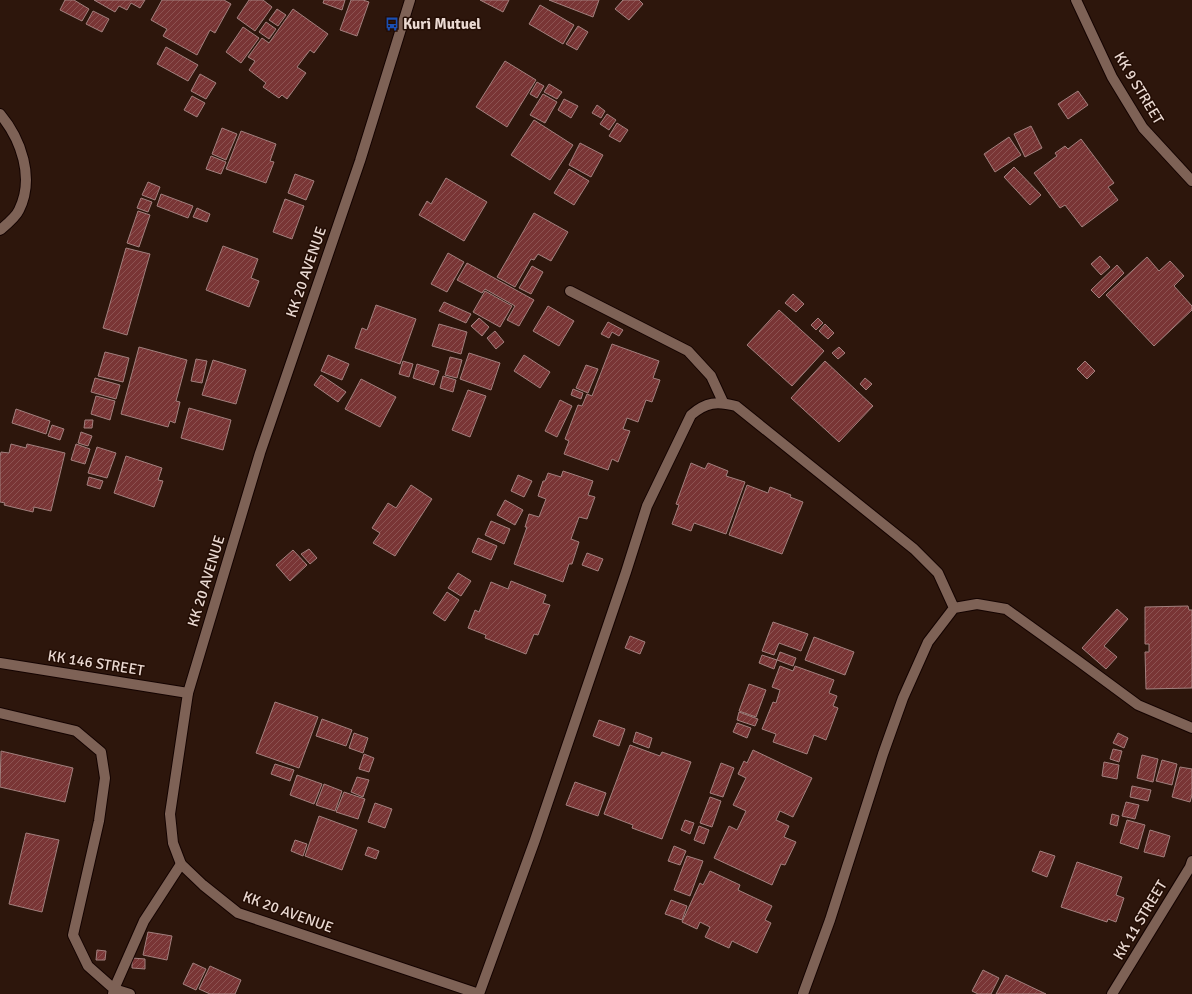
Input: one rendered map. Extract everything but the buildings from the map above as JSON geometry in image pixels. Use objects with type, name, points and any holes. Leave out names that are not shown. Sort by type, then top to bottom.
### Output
[{"type":"street","name":"KK 20 AVENUE","points":[[410,0],[360,161],[260,453],[188,693],[170,814],[174,843],[182,864],[203,885],[238,913],[479,994]]},
{"type":"street","name":"KK 9 STREET","points":[[1076,0],[1112,77],[1143,128],[1192,181]]},
{"type":"street","points":[[0,114],[10,126],[22,154],[26,186],[19,211],[0,230]]},
{"type":"street","points":[[570,291],[688,351],[711,376],[723,402]]},
{"type":"street","points":[[479,994],[540,825],[647,506],[691,415],[699,408],[710,404],[723,402],[736,406],[914,548],[938,573],[954,608]]},
{"type":"street","points":[[803,994],[830,920],[883,754],[903,698],[928,642],[954,608],[977,604],[1006,609],[1138,706],[1192,728]]},
{"type":"street","name":"KK 146 STREET","points":[[0,663],[188,693]]},
{"type":"street","points":[[0,713],[76,731],[101,752],[105,778],[102,799],[73,936],[88,966],[113,992],[130,994]]},
{"type":"street","name":"KK 11 STREET","points":[[1112,994],[1192,861]]},
{"type":"street","points":[[113,992],[144,921],[182,864]]},
{"type":"place","name":"Kuri Mutuel","points":[[392,24]]}]
